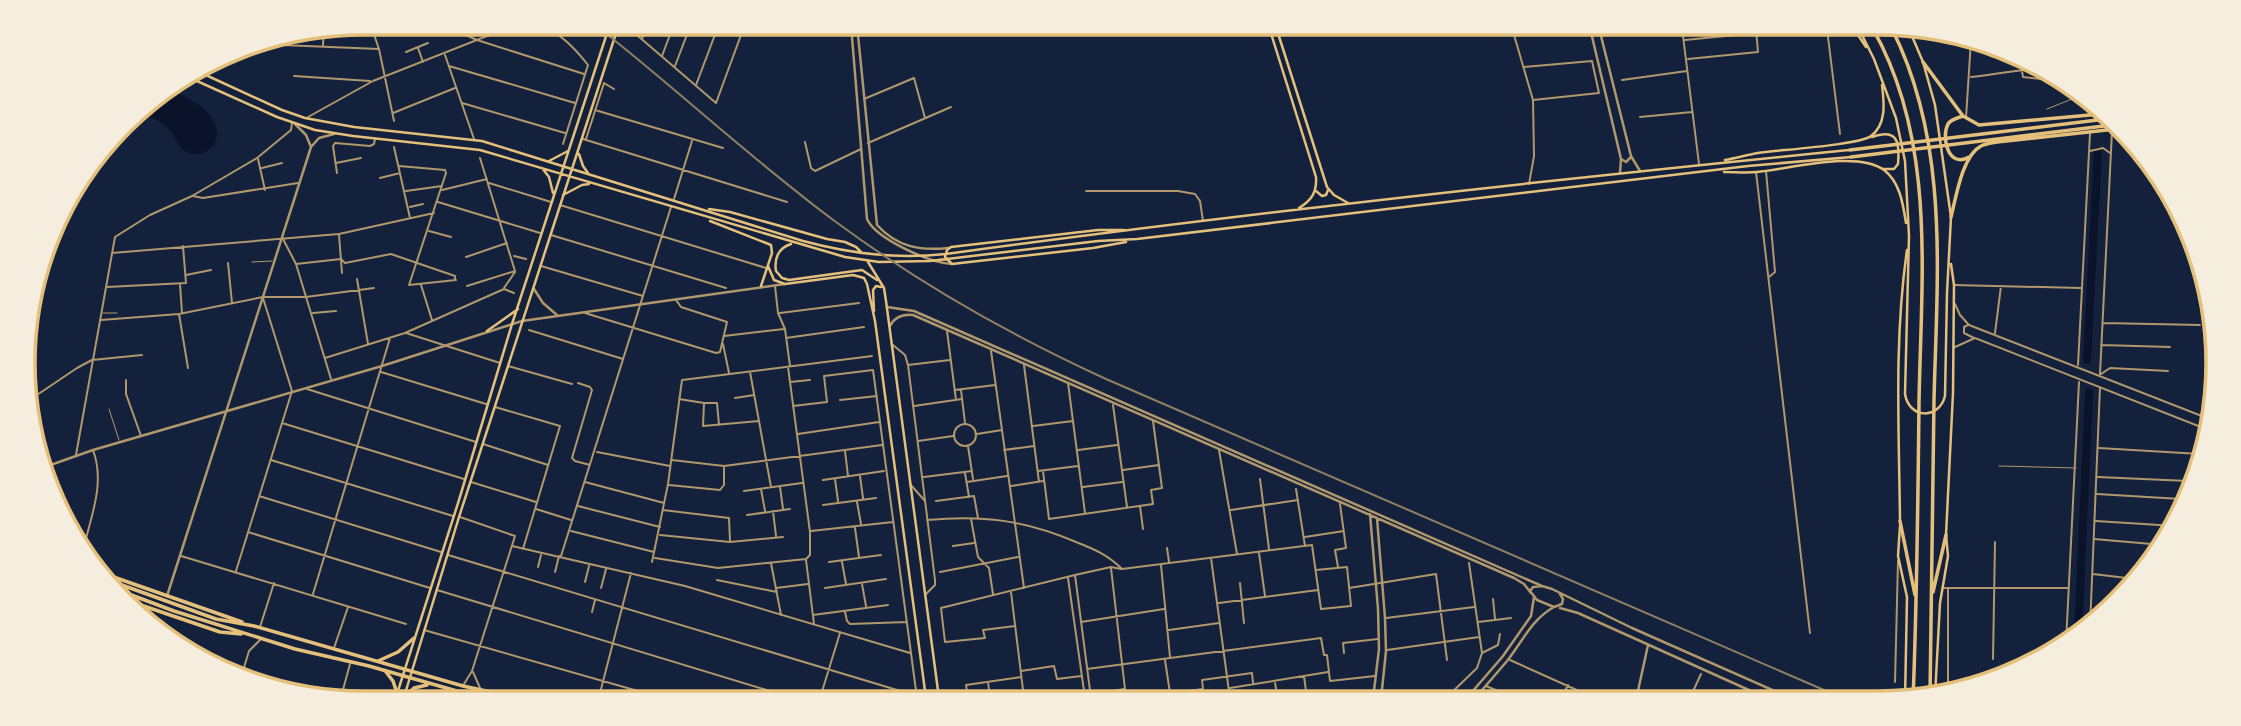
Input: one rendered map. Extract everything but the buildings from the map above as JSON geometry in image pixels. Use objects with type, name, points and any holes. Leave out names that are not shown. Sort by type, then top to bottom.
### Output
[{"type":"main road","points":[[406,691],[500,363],[606,35]]},
{"type":"main road","points":[[398,691],[442,552],[470,481],[569,177],[584,139],[615,35]]},
{"type":"main road","points":[[1272,35],[1316,177],[1316,191],[1311,200],[1296,210]]},
{"type":"main road","points":[[1279,35],[1327,187],[1326,195],[1318,195],[1316,191]]},
{"type":"main road","points":[[1858,35],[1874,59]]},
{"type":"main road","points":[[1862,35],[1896,118],[1905,161],[1909,236],[1906,401],[1915,411],[1928,414],[1935,412],[1944,402],[1951,217],[1935,105],[1923,62],[1912,37]]},
{"type":"main road","points":[[1876,35],[1894,73],[1908,116],[1916,159],[1921,252],[1913,689]]},
{"type":"main road","points":[[1895,36],[1909,67],[1923,111],[1932,156],[1935,202],[1930,687]]},
{"type":"main road","points":[[1923,62],[1964,118],[1979,125],[2090,114]]},
{"type":"main road","points":[[206,75],[282,110],[306,118],[326,123],[474,140],[564,165],[803,241],[847,252],[889,256],[929,256],[1296,210],[1640,170],[1850,150],[2098,120]]},
{"type":"main road","points":[[1871,137],[1882,122],[1884,106],[1881,78]]},
{"type":"main road","points":[[196,81],[315,130],[375,139],[475,148],[803,247],[879,262],[930,261],[1098,241],[1137,239],[2105,126]]},
{"type":"main road","points":[[1964,118],[1950,121],[1947,126],[1949,154],[1956,160],[1963,161],[1981,146],[1997,142],[2109,130]]},
{"type":"main road","points":[[1713,163],[1756,153],[1854,142],[1886,132],[1896,140],[1898,164],[1894,169],[1883,169],[1856,161],[1756,172],[1714,172]]},
{"type":"main road","points":[[549,161],[569,151]]},
{"type":"main road","points":[[578,151],[583,166],[589,173]]},
{"type":"main road","points":[[1951,217],[1969,157]]},
{"type":"main road","points":[[542,168],[552,183],[554,197]]},
{"type":"main road","points":[[1883,169],[1897,187],[1909,236],[1902,285],[1899,386],[1898,556],[1907,597],[1905,689]]},
{"type":"main road","points":[[563,195],[592,183]]},
{"type":"main road","points":[[1327,187],[1340,200],[1351,205]]},
{"type":"main road","points":[[699,208],[730,212],[845,242],[862,253],[884,288],[938,691]]},
{"type":"main road","points":[[698,215],[733,231],[768,242],[773,248],[761,286]]},
{"type":"main road","points":[[1134,229],[1098,230],[951,247],[945,255],[952,264],[1093,248],[1137,239]]},
{"type":"main road","points":[[794,244],[784,246],[777,253],[776,271],[782,278],[789,280],[862,270],[880,282]]},
{"type":"main road","points":[[1936,686],[1940,603],[1948,556],[1946,536],[1954,348],[1954,285],[1949,257]]},
{"type":"main road","points":[[768,267],[774,280],[785,284],[853,275],[864,278],[875,321]]},
{"type":"main road","points":[[884,288],[879,286],[873,290],[875,321],[925,691]]},
{"type":"main road","points":[[487,331],[518,309]]},
{"type":"main road","points":[[500,363],[507,365]]},
{"type":"main road","points":[[488,405],[494,407]]},
{"type":"main road","points":[[477,442],[482,444]]},
{"type":"main road","points":[[465,480],[470,481]]},
{"type":"main road","points":[[1900,522],[1917,603]]},
{"type":"main road","points":[[1931,601],[1946,536]]},
{"type":"main road","points":[[442,552],[447,554]]},
{"type":"main road","points":[[115,578],[260,628],[491,691]]},
{"type":"main road","points":[[122,585],[216,619],[254,626]]},
{"type":"main road","points":[[430,588],[436,590]]},
{"type":"main road","points":[[130,594],[261,639],[457,691]]},
{"type":"main road","points":[[142,605],[220,632],[251,636]]},
{"type":"main road","points":[[377,662],[398,652],[414,638]]},
{"type":"main road","points":[[330,659],[333,649]]},
{"type":"main road","points":[[384,670],[393,681],[396,691]]},
{"type":"main road","points":[[411,691],[432,684]]},
{"type":"street","points":[[374,35],[394,121]]},
{"type":"street","points":[[467,35],[585,75]]},
{"type":"street","points":[[306,118],[373,82],[490,35]]},
{"type":"street","points":[[557,35],[575,48],[588,65],[563,144]]},
{"type":"street","points":[[638,35],[716,103],[741,35]]},
{"type":"street","points":[[642,40],[644,35]]},
{"type":"street","points":[[662,57],[670,35]]},
{"type":"street","points":[[674,67],[687,35]]},
{"type":"street","points":[[696,86],[715,35]]},
{"type":"street","points":[[851,35],[867,219],[874,230],[933,260],[952,264]]},
{"type":"street","points":[[858,35],[875,220],[888,236],[918,249],[951,247]]},
{"type":"street","points":[[1521,35],[1515,36],[1533,100],[1534,156],[1529,184]]},
{"type":"street","points":[[1592,35],[1621,159],[1620,173]]},
{"type":"street","points":[[1601,35],[1631,156],[1640,170]]},
{"type":"street","points":[[1683,35],[1699,164]]},
{"type":"street","points":[[1684,40],[1735,35]]},
{"type":"street","points":[[1686,60],[1758,52],[1756,35]]},
{"type":"street","points":[[1828,35],[1840,134]]},
{"type":"street","points":[[323,46],[324,38]]},
{"type":"street","points":[[406,52],[428,43]]},
{"type":"street","points":[[283,45],[379,48]]},
{"type":"street","points":[[417,47],[423,62]]},
{"type":"street","points":[[1964,118],[1972,49]]},
{"type":"street","points":[[444,54],[474,140]]},
{"type":"street","points":[[1524,67],[1592,61],[1598,93],[1533,100]]},
{"type":"street","points":[[449,66],[576,103]]},
{"type":"street","points":[[1970,77],[2022,70],[2023,77],[2041,79]]},
{"type":"street","points":[[1622,80],[1688,71]]},
{"type":"street","points":[[294,76],[373,82]]},
{"type":"street","points":[[864,99],[914,78],[925,118]]},
{"type":"street","points":[[614,89],[604,83],[584,139],[787,202]]},
{"type":"street","points":[[393,113],[456,88]]},
{"type":"street","points":[[462,103],[566,133]]},
{"type":"street","points":[[868,144],[951,107]]},
{"type":"street","points":[[323,110],[321,117],[326,123]]},
{"type":"street","points":[[595,110],[723,148]]},
{"type":"street","points":[[1640,117],[1693,111]]},
{"type":"street","points":[[292,122],[306,135],[311,147]]},
{"type":"street","points":[[76,456],[115,237],[150,215],[192,196],[257,158],[291,130],[292,122]]},
{"type":"street","points":[[2078,366],[2090,132]]},
{"type":"street","points":[[167,596],[311,147],[319,138],[335,134]]},
{"type":"street","points":[[2100,375],[2113,135]]},
{"type":"street","points":[[337,173],[333,146],[335,143],[370,146],[375,139]]},
{"type":"street","points":[[674,200],[693,139]]},
{"type":"street","points":[[805,142],[811,168],[815,171],[861,148]]},
{"type":"street","points":[[394,147],[411,218]]},
{"type":"street","points":[[2089,152],[2098,148],[2111,154]]},
{"type":"street","points":[[1621,159],[1629,162],[1631,156]]},
{"type":"street","points":[[257,158],[265,190]]},
{"type":"street","points":[[335,163],[361,158]]},
{"type":"street","points":[[325,358],[390,338],[504,289],[515,271],[480,158]]},
{"type":"street","points":[[261,169],[282,163]]},
{"type":"street","points":[[296,264],[341,259],[345,263],[391,254],[417,262],[455,276],[456,280],[409,285],[417,262],[428,230],[434,213],[441,190],[443,186],[446,173],[444,170],[399,166]]},
{"type":"street","points":[[1766,171],[1775,272],[1769,277]]},
{"type":"street","points":[[1756,172],[1810,633]]},
{"type":"street","points":[[380,178],[400,173]]},
{"type":"street","points":[[863,175],[871,174]]},
{"type":"street","points":[[441,190],[487,181],[552,202]]},
{"type":"street","points":[[192,196],[203,198],[299,183]]},
{"type":"street","points":[[405,191],[443,186]]},
{"type":"street","points":[[1086,191],[1178,191],[1195,194],[1200,201],[1203,221]]},
{"type":"street","points":[[437,202],[542,233]]},
{"type":"street","points":[[408,207],[423,204]]},
{"type":"street","points":[[560,205],[768,267]]},
{"type":"street","points":[[555,572],[596,452],[671,207]]},
{"type":"street","points":[[112,253],[339,234],[434,213]]},
{"type":"street","points":[[428,230],[452,237]]},
{"type":"street","points":[[339,234],[342,273]]},
{"type":"street","points":[[550,235],[726,288]]},
{"type":"street","points":[[282,238],[296,264],[332,380]]},
{"type":"street","points":[[466,257],[507,243]]},
{"type":"street","points":[[106,287],[186,283],[183,246]]},
{"type":"street","points":[[512,256],[526,260]]},
{"type":"street","points":[[228,263],[232,303]]},
{"type":"street","points":[[540,265],[644,296]]},
{"type":"street","points":[[186,275],[211,270]]},
{"type":"street","points":[[467,286],[515,271],[521,273]]},
{"type":"street","points":[[358,279],[368,344]]},
{"type":"street","points":[[180,283],[188,368]]},
{"type":"street","points":[[421,284],[432,321]]},
{"type":"street","points":[[51,465],[93,450],[382,366],[522,321],[785,284]]},
{"type":"street","points":[[775,285],[778,313],[785,329],[789,366],[790,382],[812,553],[806,559],[719,568],[653,560],[668,484],[680,383],[684,379],[729,374],[789,366],[872,356]]},
{"type":"street","points":[[1954,285],[2082,288]]},
{"type":"street","points":[[1995,334],[2001,285]]},
{"type":"street","points":[[100,320],[181,314],[263,297],[306,297],[374,288]]},
{"type":"street","points":[[533,288],[543,303],[557,315]]},
{"type":"street","points":[[504,289],[514,293]]},
{"type":"street","points":[[236,571],[292,391],[263,297]]},
{"type":"street","points":[[581,312],[718,353],[727,323],[679,306],[676,298]]},
{"type":"street","points":[[1954,302],[1969,325],[2202,416]]},
{"type":"street","points":[[778,313],[859,303]]},
{"type":"street","points":[[887,307],[914,311],[1371,513]]},
{"type":"street","points":[[312,313],[336,311]]},
{"type":"street","points":[[890,326],[892,320],[905,314],[913,315],[1340,502],[1377,515],[1542,586],[1775,691]]},
{"type":"street","points":[[2103,323],[2200,325]]},
{"type":"street","points":[[1969,325],[1964,327],[1964,333],[1975,338],[2200,428]]},
{"type":"street","points":[[786,338],[864,327]]},
{"type":"street","points":[[724,336],[785,329]]},
{"type":"street","points":[[529,330],[624,359]]},
{"type":"street","points":[[947,330],[956,400]]},
{"type":"street","points":[[405,332],[500,363]]},
{"type":"street","points":[[313,594],[390,338]]},
{"type":"street","points":[[1954,348],[1975,338]]},
{"type":"street","points":[[723,342],[729,374]]},
{"type":"street","points":[[892,344],[905,355],[908,365],[923,477],[935,580],[935,585],[925,595]]},
{"type":"street","points":[[2101,345],[2170,347]]},
{"type":"street","points":[[991,350],[1024,588]]},
{"type":"street","points":[[37,396],[92,360],[142,355]]},
{"type":"street","points":[[908,365],[951,360]]},
{"type":"street","points":[[1024,364],[1040,482]]},
{"type":"street","points":[[507,365],[572,384]]},
{"type":"street","points":[[2100,375],[2110,368],[2168,371]]},
{"type":"street","points":[[793,406],[827,402],[824,376],[873,370],[916,691]]},
{"type":"street","points":[[750,371],[771,487]]},
{"type":"street","points":[[380,372],[488,405]]},
{"type":"street","points":[[126,380],[126,394],[142,436]]},
{"type":"street","points":[[790,382],[810,380]]},
{"type":"street","points":[[2066,631],[2079,380]]},
{"type":"street","points":[[578,383],[592,390],[572,458],[590,466]]},
{"type":"street","points":[[1068,383],[1085,514]]},
{"type":"street","points":[[955,390],[996,384]]},
{"type":"street","points":[[2091,611],[2099,387]]},
{"type":"street","points":[[303,388],[477,442]]},
{"type":"street","points":[[960,389],[965,424]]},
{"type":"street","points":[[735,398],[754,396]]},
{"type":"street","points":[[840,400],[877,396]]},
{"type":"street","points":[[678,398],[704,403],[717,402],[719,426]]},
{"type":"street","points":[[913,406],[962,399]]},
{"type":"street","points":[[704,403],[703,426],[759,421]]},
{"type":"street","points":[[1113,403],[1127,508]]},
{"type":"street","points":[[2172,416],[2176,406]]},
{"type":"street","points":[[494,407],[560,426],[523,549]]},
{"type":"street","points":[[1032,426],[1073,421]]},
{"type":"street","points":[[1043,471],[1049,519],[1153,504],[1151,490],[1162,488],[1153,421]]},
{"type":"street","points":[[797,434],[880,422]]},
{"type":"street","points":[[282,423],[465,480]]},
{"type":"street","points":[[965,424],[972,427],[976,434],[974,441],[968,445],[959,444],[954,436],[957,428],[965,424]]},
{"type":"street","points":[[976,434],[1002,430]]},
{"type":"street","points":[[918,441],[954,436]]},
{"type":"street","points":[[482,444],[549,465]]},
{"type":"street","points":[[671,460],[724,466],[883,444]]},
{"type":"street","points":[[968,445],[973,481]]},
{"type":"street","points":[[1077,450],[1118,445]]},
{"type":"street","points":[[1004,450],[1035,446]]},
{"type":"street","points":[[2098,447],[2193,454]]},
{"type":"street","points":[[1219,449],[1237,554]]},
{"type":"street","points":[[85,538],[99,487],[97,460],[93,450]]},
{"type":"street","points":[[845,450],[848,476]]},
{"type":"street","points":[[596,452],[670,466]]},
{"type":"street","points":[[270,460],[515,536],[472,671],[463,685]]},
{"type":"street","points":[[1122,470],[1159,465]]},
{"type":"street","points":[[668,484],[720,490],[724,485],[724,466]]},
{"type":"street","points":[[1038,471],[1079,466]]},
{"type":"street","points":[[823,480],[887,471]]},
{"type":"street","points":[[923,477],[972,471]]},
{"type":"street","points":[[965,472],[969,497]]},
{"type":"street","points":[[860,475],[863,500]]},
{"type":"street","points":[[967,482],[1008,476]]},
{"type":"street","points":[[2096,477],[2184,481]]},
{"type":"street","points":[[835,478],[839,503]]},
{"type":"street","points":[[1260,479],[1269,550]]},
{"type":"street","points":[[470,481],[537,502]]},
{"type":"street","points":[[1009,486],[1045,481]]},
{"type":"street","points":[[584,482],[664,503]]},
{"type":"street","points":[[744,491],[804,482]]},
{"type":"street","points":[[1082,488],[1123,482]]},
{"type":"street","points":[[910,483],[926,501]]},
{"type":"street","points":[[779,486],[783,510]]},
{"type":"street","points":[[761,488],[765,513]]},
{"type":"street","points":[[1296,489],[1305,546]]},
{"type":"street","points":[[2096,494],[2176,499]]},
{"type":"street","points":[[259,496],[442,552]]},
{"type":"street","points":[[936,501],[974,496],[978,519]]},
{"type":"street","points":[[823,505],[876,498]]},
{"type":"street","points":[[1230,510],[1298,499]]},
{"type":"street","points":[[857,501],[861,526]]},
{"type":"street","points":[[1338,568],[1335,550],[1346,548],[1340,502]]},
{"type":"street","points":[[577,506],[660,527]]},
{"type":"street","points":[[1139,506],[1143,529]]},
{"type":"street","points":[[535,509],[572,520]]},
{"type":"street","points":[[747,515],[790,509]]},
{"type":"street","points":[[663,510],[729,518],[730,542]]},
{"type":"street","points":[[773,512],[776,537]]},
{"type":"street","points":[[1371,513],[1379,639],[1374,691]]},
{"type":"street","points":[[1377,515],[1386,651],[1382,691]]},
{"type":"street","points":[[1377,515],[1514,578],[1545,605],[1578,613],[1752,691]]},
{"type":"street","points":[[971,519],[978,557],[989,568],[993,595]]},
{"type":"street","points":[[928,520],[1014,521],[1042,528],[1109,556],[1122,569]]},
{"type":"street","points":[[2095,521],[2163,525]]},
{"type":"street","points":[[810,531],[894,522]]},
{"type":"street","points":[[855,526],[859,558]]},
{"type":"street","points":[[569,531],[654,552]]},
{"type":"street","points":[[1304,538],[1344,531]]},
{"type":"street","points":[[248,532],[430,588]]},
{"type":"street","points":[[659,535],[730,542],[783,537]]},
{"type":"street","points":[[2094,539],[2152,544]]},
{"type":"street","points":[[1993,659],[1995,542]]},
{"type":"street","points":[[953,546],[975,543]]},
{"type":"street","points":[[1015,626],[983,630],[985,638],[945,642],[941,608],[1111,567],[1122,569],[1312,545],[1321,609],[1351,606],[1347,566],[1316,570]]},
{"type":"street","points":[[512,546],[685,586],[911,653]]},
{"type":"street","points":[[1167,548],[1170,563]]},
{"type":"street","points":[[1259,551],[1265,597]]},
{"type":"street","points":[[538,567],[542,553]]},
{"type":"street","points":[[447,554],[898,691]]},
{"type":"street","points":[[180,555],[406,624]]},
{"type":"street","points":[[829,562],[881,555]]},
{"type":"street","points":[[940,572],[1019,556]]},
{"type":"street","points":[[1895,682],[1898,556]]},
{"type":"street","points":[[1211,558],[1229,691]]},
{"type":"street","points":[[806,559],[814,625]]},
{"type":"street","points":[[842,560],[846,585]]},
{"type":"street","points":[[771,562],[781,615]]},
{"type":"street","points":[[1453,691],[1477,668],[1482,653],[1469,563]]},
{"type":"street","points":[[585,582],[589,564]]},
{"type":"street","points":[[1161,564],[1170,657]]},
{"type":"street","points":[[1111,567],[1125,689],[1116,691]]},
{"type":"street","points":[[601,588],[606,568]]},
{"type":"street","points":[[600,691],[631,573]]},
{"type":"street","points":[[1349,589],[1436,574],[1447,660]]},
{"type":"street","points":[[2092,574],[2126,578]]},
{"type":"street","points":[[1075,575],[1090,691]]},
{"type":"street","points":[[1068,576],[1084,691]]},
{"type":"street","points":[[825,588],[886,579]]},
{"type":"street","points":[[717,580],[777,592]]},
{"type":"street","points":[[260,628],[274,583]]},
{"type":"street","points":[[776,588],[809,583]]},
{"type":"street","points":[[862,583],[866,608]]},
{"type":"street","points":[[1240,583],[1244,623]]},
{"type":"street","points":[[1531,593],[1533,587],[1542,586]]},
{"type":"street","points":[[1948,587],[1948,684]]},
{"type":"street","points":[[1943,588],[2068,588]]},
{"type":"street","points":[[436,590],[764,691]]},
{"type":"street","points":[[1217,604],[1319,590]]},
{"type":"street","points":[[1011,591],[1023,691]]},
{"type":"street","points":[[1482,691],[1542,613],[1563,602],[1560,594]]},
{"type":"street","points":[[1473,691],[1503,656],[1531,616],[1534,597]]},
{"type":"street","points":[[1493,599],[1495,620]]},
{"type":"street","points":[[592,612],[596,600]]},
{"type":"street","points":[[813,615],[888,605]]},
{"type":"street","points":[[333,649],[348,606]]},
{"type":"street","points":[[1385,618],[1475,607]]},
{"type":"street","points":[[1081,622],[1165,609]]},
{"type":"street","points":[[844,611],[850,624],[907,622]]},
{"type":"street","points":[[1477,622],[1511,618]]},
{"type":"street","points":[[1168,630],[1220,623]]},
{"type":"street","points":[[423,630],[638,691]]},
{"type":"street","points":[[822,691],[840,633]]},
{"type":"street","points":[[1482,653],[1498,645],[1500,634]]},
{"type":"street","points":[[1379,649],[1386,651],[1479,637]]},
{"type":"street","points":[[1087,669],[1321,638],[1324,655],[1327,655],[1330,681],[1376,676]]},
{"type":"street","points":[[244,669],[249,651],[261,639]]},
{"type":"street","points":[[1344,653],[1343,643],[1379,639]]},
{"type":"street","points":[[1638,691],[1648,645]]},
{"type":"street","points":[[1164,658],[1170,691]]},
{"type":"street","points":[[1508,660],[1581,691]]},
{"type":"street","points":[[343,690],[350,662]]},
{"type":"street","points":[[1021,671],[1054,666],[1057,679],[1082,676]]},
{"type":"street","points":[[472,671],[480,688]]},
{"type":"street","points":[[1228,688],[1329,672]]},
{"type":"street","points":[[1188,691],[1203,689],[1202,680],[1252,673],[1253,684]]},
{"type":"street","points":[[1692,691],[1701,674]]},
{"type":"street","points":[[1304,676],[1306,691]]},
{"type":"street","points":[[967,691],[966,685],[1021,677]]},
{"type":"street","points":[[1275,681],[1277,691]]},
{"type":"street","points":[[988,682],[989,691]]},
{"type":"street","points":[[1565,691],[1568,685]]},
{"type":"street","points":[[1486,686],[1498,691]]},
{"type":"lane","points":[[2047,109],[2072,99]]},
{"type":"lane","points":[[252,262],[274,261]]},
{"type":"lane","points":[[101,313],[117,313]]},
{"type":"lane","points":[[109,409],[120,443]]},
{"type":"lane","points":[[1999,466],[2076,468]]},
{"type":"water","points":[[176,93],[206,111],[215,125],[217,138],[207,151],[192,154],[181,147],[161,123],[147,116]]},
{"type":"waterway","points":[[2087,360],[2098,151]]},
{"type":"waterway","points":[[2079,623],[2089,392]]},
{"type":"railway","points":[[608,35],[774,174],[836,222],[900,267],[1001,327],[1106,379],[1826,691]]}]
